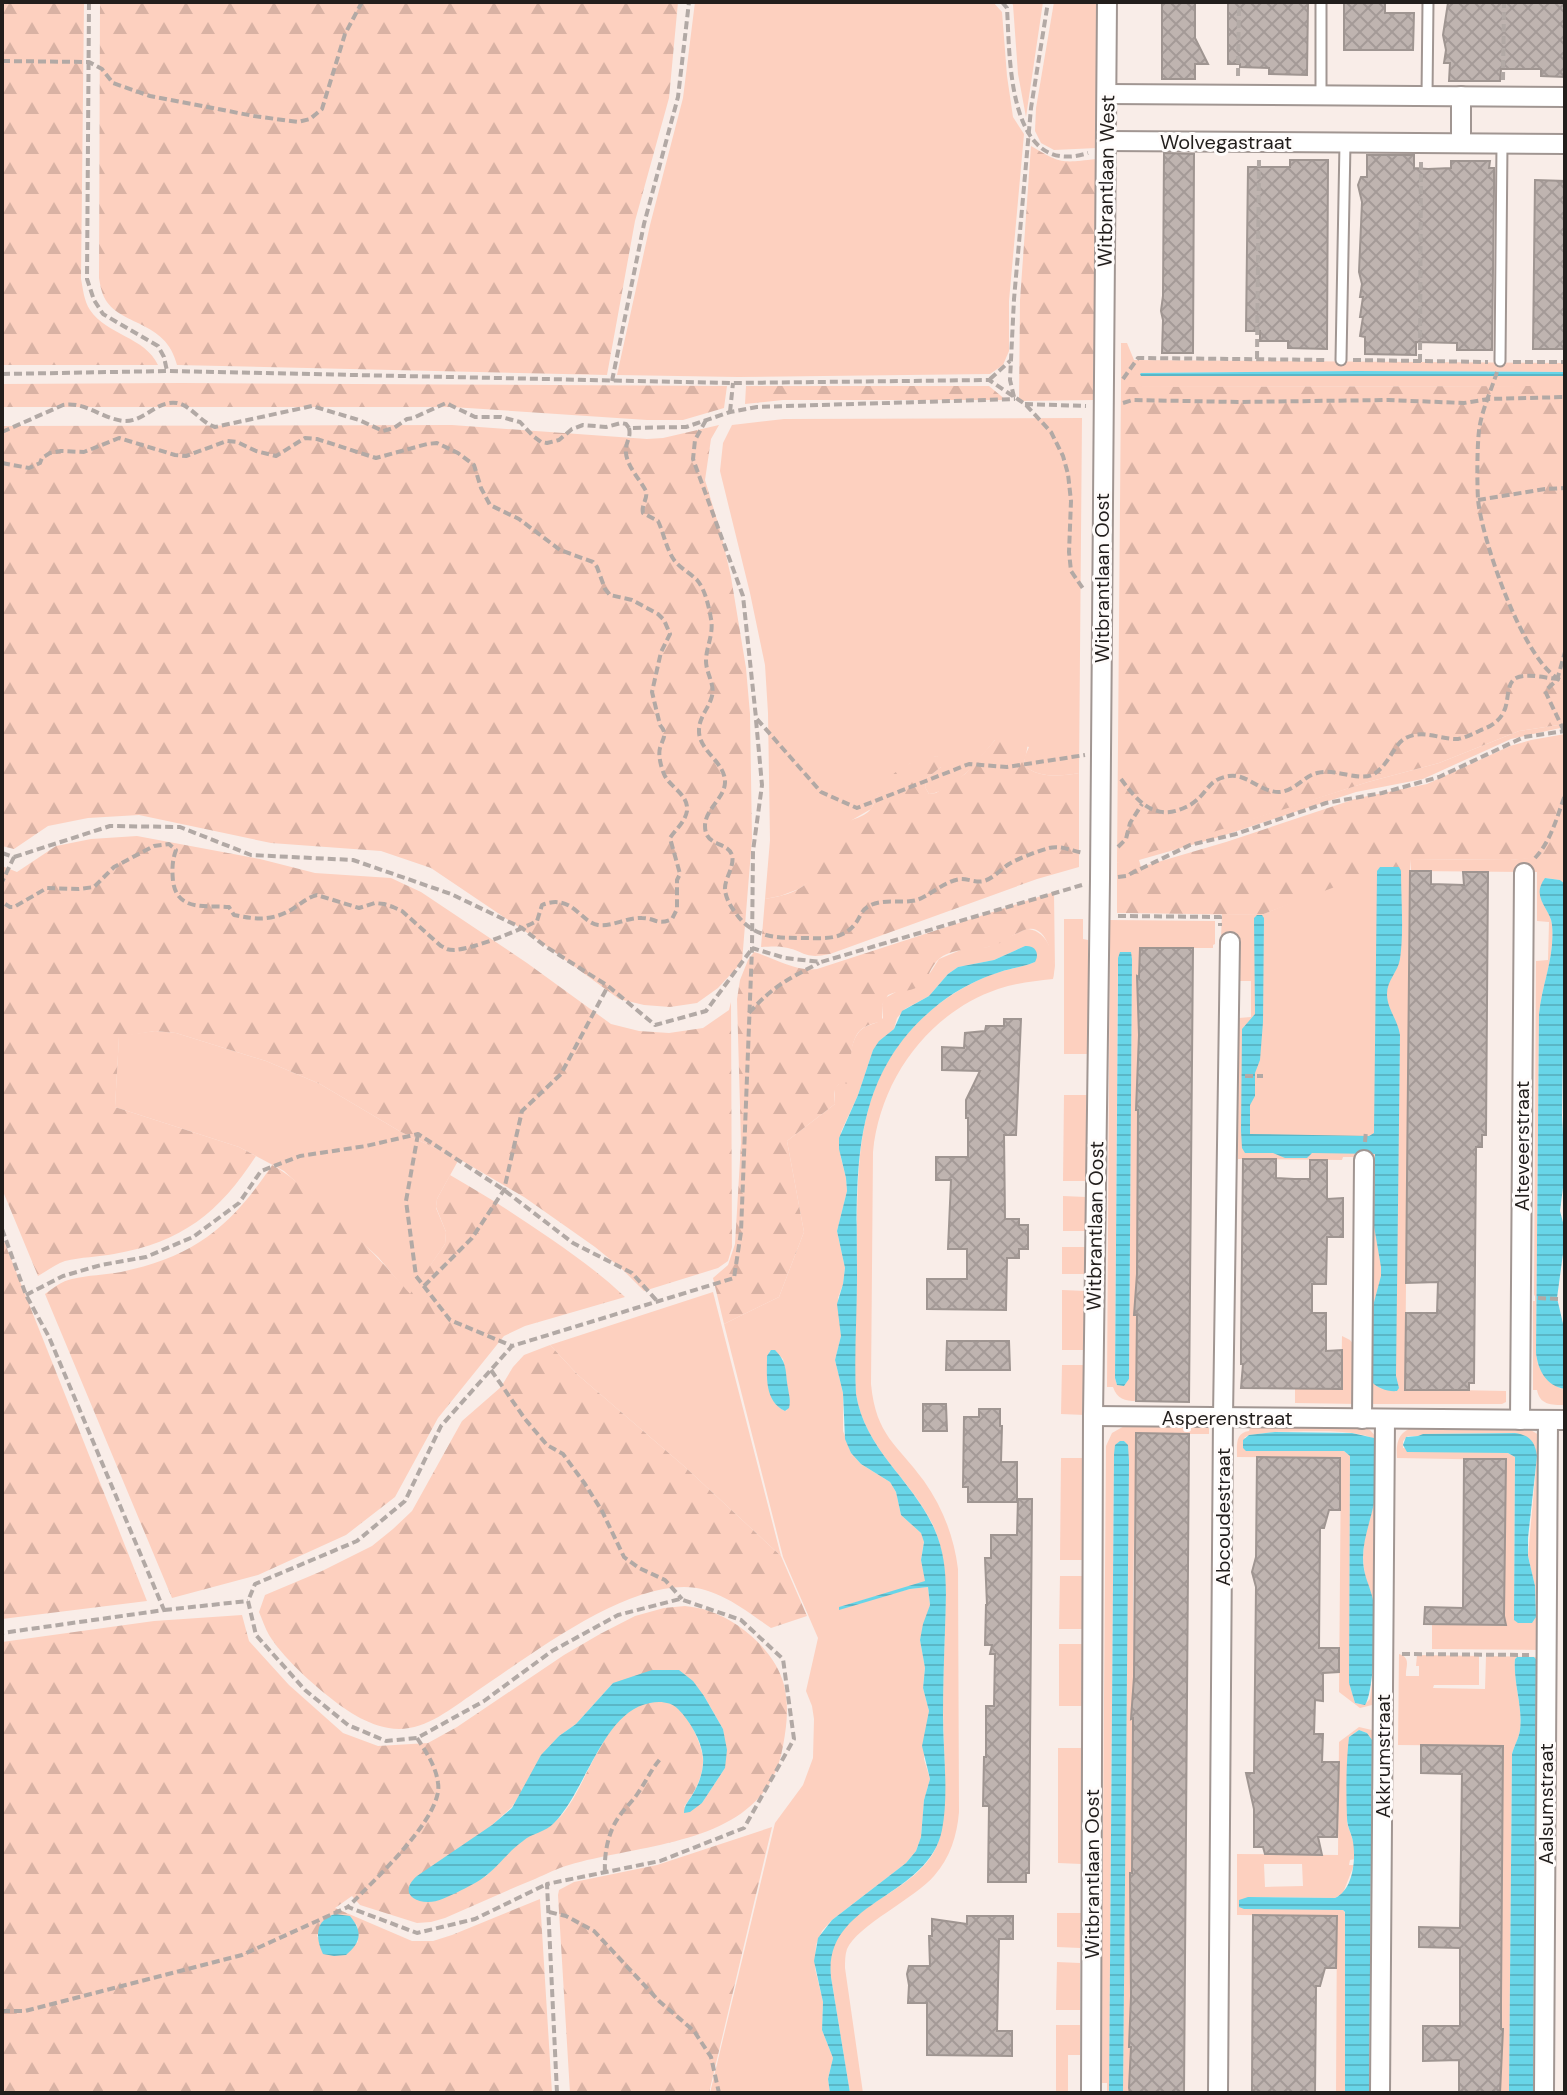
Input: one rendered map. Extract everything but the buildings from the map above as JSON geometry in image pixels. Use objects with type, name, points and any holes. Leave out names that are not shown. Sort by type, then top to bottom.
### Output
[{"type":"street","name":"Witbrantlaan West","points":[[1103,359],[1107,2]]},
{"type":"street","points":[[1107,94],[1565,97]]},
{"type":"street","points":[[1461,96],[1461,143]]},
{"type":"street","name":"Wolvegastraat","points":[[1106,146],[1259,142],[1565,144]]},
{"type":"street","name":"Witbrantlaan Oost","points":[[1091,2093],[1093,1416],[1103,359]]},
{"type":"street","name":"Alteveerstraat","points":[[1520,1420],[1524,873]]},
{"type":"street","name":"Abcoudestraat","points":[[1218,2093],[1230,942]]},
{"type":"street","points":[[1362,1419],[1364,1160]]},
{"type":"street","name":"Asperenstraat","points":[[1093,1416],[1557,1420]]},
{"type":"street","name":"Akkrumstraat","points":[[1380,2093],[1385,1419]]},
{"type":"street","name":"Aalsumstraat","points":[[1544,2093],[1547,1655],[1557,1420]]},
{"type":"street","points":[[1545,1930],[1565,1930]]},
{"type":"lane","points":[[1321,2],[1321,95]]},
{"type":"lane","points":[[1427,96],[1428,2]]},
{"type":"lane","points":[[1341,360],[1345,143]]},
{"type":"lane","points":[[1500,361],[1502,144]]},
{"type":"path","points":[[89,2],[87,279],[103,314],[158,346],[167,371]]},
{"type":"path","points":[[2,61],[89,62],[102,69],[113,83],[150,96],[298,122],[310,119],[322,109],[345,34],[362,2]]},
{"type":"path","points":[[612,381],[644,224],[678,97],[689,2]]},
{"type":"path","points":[[1002,2],[1007,8],[1012,75],[1019,114],[1029,133],[1041,149],[1063,158],[1106,146]]},
{"type":"path","points":[[1015,399],[1010,380],[1014,299],[1031,108],[1048,2]]},
{"type":"path","points":[[1237,95],[1239,2]]},
{"type":"path","points":[[1503,97],[1504,2]]},
{"type":"path","points":[[1257,359],[1259,142]]},
{"type":"path","points":[[1420,362],[1421,143]]},
{"type":"path","points":[[1103,407],[1138,358],[1565,362]]},
{"type":"path","points":[[989,380],[1012,360]]},
{"type":"path","points":[[1500,361],[1479,430],[1478,500],[1489,549],[1520,627],[1532,652],[1557,680]]},
{"type":"path","points":[[2,374],[167,371],[733,383],[989,380],[1025,404],[1051,432],[1068,474],[1071,571],[1089,596],[1102,603]]},
{"type":"path","points":[[730,412],[733,383]]},
{"type":"path","points":[[1025,404],[1103,407],[1133,400],[1464,403],[1489,399],[1565,397]]},
{"type":"path","points":[[629,428],[686,427],[730,412],[764,406],[1015,399]]},
{"type":"path","points":[[2,432],[72,403],[109,418],[127,421],[140,419],[151,410],[169,403],[185,405],[215,427],[312,406],[359,420],[383,431],[446,403],[475,417],[501,417],[520,422],[533,436],[547,443],[559,440],[572,429],[583,425],[606,427],[626,424],[631,435],[627,460],[646,491],[643,513],[658,521],[667,548],[676,562],[699,582],[711,619],[712,637],[706,662],[713,692],[700,720],[699,735],[725,780],[705,828],[710,839],[732,855],[725,891],[731,908],[751,930],[765,936],[829,939],[847,931],[866,907],[873,904],[913,901],[957,880],[987,880],[1018,859],[1050,848],[1100,856],[1117,848],[1126,839],[1130,823],[1142,804],[1155,811],[1174,813],[1191,805],[1214,780],[1225,776],[1237,775],[1261,789],[1279,792],[1300,785],[1315,773],[1335,772],[1367,777],[1375,774],[1403,739],[1423,734],[1458,739],[1496,722],[1504,711],[1511,682],[1516,678],[1565,680]]},
{"type":"path","points":[[348,1907],[417,1933],[475,1919],[547,1884],[660,1861],[744,1828],[794,1739],[783,1659],[741,1620],[684,1600],[618,1615],[552,1651],[484,1701],[417,1738],[386,1741],[348,1725],[305,1690],[256,1635],[248,1601],[255,1584],[357,1541],[405,1501],[441,1426],[512,1346],[734,1278],[741,1232],[753,851],[762,785],[743,596],[693,459],[695,440],[706,420]]},
{"type":"path","points":[[2,463],[29,468],[50,453],[84,452],[119,438],[164,453],[186,456],[227,441],[276,456],[305,438],[376,458],[437,443],[458,453],[474,465],[490,505],[519,519],[560,550],[593,562],[610,595],[627,598],[658,614],[668,626],[670,634],[661,652],[652,692],[665,735],[659,755],[665,776],[680,793],[687,809],[681,826],[670,838],[680,874],[675,913],[672,919],[661,923],[638,917],[601,925],[593,923],[571,905],[549,902],[542,905],[537,921],[480,944],[448,950],[402,911],[384,904],[375,903],[359,908],[317,895],[273,919],[234,915],[229,907],[190,904],[177,897],[175,892],[172,864],[176,850],[169,844],[154,846],[114,867],[94,887],[47,888],[14,907],[2,902]]},
{"type":"path","points":[[1478,500],[1565,488]]},
{"type":"path","points":[[749,1013],[784,981],[821,962],[1100,879],[1126,876],[1190,845],[1236,834],[1326,803],[1382,793],[1439,777],[1524,737],[1565,731],[1545,691],[1557,680],[1565,652]]},
{"type":"path","points":[[756,718],[821,792],[857,808],[969,764],[1007,767],[1100,753]]},
{"type":"path","points":[[1524,873],[1543,850],[1565,795]]},
{"type":"path","points":[[2,853],[14,857],[110,826],[180,827],[251,855],[353,860],[451,894],[522,928],[608,986],[655,1025],[706,1011],[752,948]]},
{"type":"path","points":[[2,882],[14,857]]},
{"type":"path","points":[[1099,916],[1220,917],[1220,942],[1230,942]]},
{"type":"path","points":[[752,948],[785,958],[821,962]]},
{"type":"path","points":[[424,1286],[472,1238],[504,1190],[522,1111],[561,1074],[608,986]]},
{"type":"path","points":[[1239,1076],[1263,1076]]},
{"type":"path","points":[[26,1295],[63,1276],[146,1257],[193,1237],[239,1203],[261,1171],[300,1156],[418,1134],[504,1190],[573,1243],[632,1273],[657,1301]]},
{"type":"path","points":[[418,1134],[406,1201],[416,1276],[450,1320],[512,1346]]},
{"type":"path","points":[[2,1229],[26,1295],[49,1337],[164,1610]]},
{"type":"path","points":[[1536,1298],[1559,1299]]},
{"type":"path","points":[[491,1370],[525,1419],[547,1445],[563,1454],[585,1484],[624,1557],[665,1580],[684,1600]]},
{"type":"path","points":[[2,1633],[248,1601]]},
{"type":"path","points":[[1383,1653],[1547,1655]]},
{"type":"path","points":[[2,2011],[25,2011],[242,1955],[348,1907],[413,1841],[432,1809],[439,1786],[431,1760],[417,1738]]},
{"type":"path","points":[[605,1872],[608,1842],[617,1819],[662,1757]]},
{"type":"path","points":[[547,1884],[557,2093]]},
{"type":"path","points":[[549,1912],[566,1916],[594,1931],[659,2001],[694,2031],[711,2057],[719,2093]]},
{"type":"green space","points":[[2,2],[84,2],[83,291],[88,306],[97,318],[144,348],[158,365],[2,365]]},
{"type":"green space","points":[[100,2],[678,2],[669,98],[635,221],[607,375],[177,365],[163,339],[111,307],[100,285]]},
{"type":"green space","points":[[695,2],[993,2],[1002,12],[1013,117],[1024,134],[1009,301],[1009,351],[1003,365],[990,374],[617,375],[650,225],[683,98]]},
{"type":"green space","points":[[1011,2],[1043,2],[1026,117],[1018,74]]},
{"type":"green space","points":[[1054,2],[1098,2],[1097,148],[1054,150],[1041,143],[1035,131]]},
{"type":"green space","points":[[1031,146],[1062,161],[1096,159],[1094,400],[1019,401],[1020,300]]},
{"type":"green space","points":[[1121,343],[1127,343],[1134,360],[1565,363],[1565,372],[1141,373],[1141,376],[1565,376],[1565,386],[1121,387]]},
{"type":"green space","points":[[2,384],[727,386],[724,408],[683,420],[452,407],[2,407]]},
{"type":"green space","points":[[746,386],[989,386],[1006,400],[783,400],[745,404]]},
{"type":"green space","points":[[1565,386],[1565,724],[1519,731],[1439,763],[1368,782],[1117,863],[1121,387]]},
{"type":"green space","points":[[1082,418],[1079,773],[1036,773],[1024,765],[1029,747],[995,740],[957,781],[929,794],[925,787],[927,778],[941,767],[937,756],[909,764],[879,793],[871,809],[852,820],[811,880],[799,889],[765,899],[770,840],[765,665],[720,471],[723,443],[732,425],[784,419]]},
{"type":"green space","points":[[452,425],[647,439],[719,425],[711,439],[705,480],[731,577],[746,668],[752,839],[742,962],[718,988],[697,1003],[670,1007],[619,999],[431,868],[381,851],[271,843],[139,815],[88,818],[48,826],[14,849],[2,846],[2,426]]},
{"type":"green space","points":[[1565,724],[1565,727],[1511,739],[1423,779],[1356,792],[1139,860],[1141,867],[1126,875],[1126,913],[1117,913],[1117,863],[1122,860],[1368,782],[1439,763],[1519,731]]},
{"type":"green space","points":[[1565,734],[1565,856],[1510,860],[1410,859],[1410,871],[1380,867],[1377,871],[1261,915],[1126,913],[1126,875],[1134,869],[1358,798],[1427,784],[1510,746]]},
{"type":"green space","points":[[1007,735],[1020,735],[1027,739],[1024,765],[1036,773],[1079,773],[1079,867],[1037,879],[830,954],[814,956],[790,948],[761,947],[765,899],[796,891],[803,886],[820,864],[838,829],[869,811],[880,790],[897,771],[920,759],[937,756],[942,761],[941,767],[927,778],[925,787],[929,794],[936,793],[965,774],[995,740]]},
{"type":"green space","points":[[137,836],[260,859],[315,873],[391,878],[421,892],[611,1024],[639,1031],[669,1033],[703,1028],[729,1010],[731,1002],[732,1247],[728,1261],[718,1268],[644,1291],[595,1247],[524,1197],[459,1159],[401,1132],[320,1084],[266,1061],[176,1033],[155,1031],[119,1037],[115,1107],[239,1147],[256,1156],[213,1209],[179,1233],[138,1249],[65,1261],[38,1276],[2,1189],[2,866],[17,872],[56,846],[91,839]]},
{"type":"green space","points":[[1565,856],[1565,907],[1564,884],[1560,880],[1546,878],[1540,891],[1551,919],[1552,937],[1539,1014],[1536,1353],[1538,1365],[1559,1388],[1565,1389],[1565,1405],[1547,1403],[1537,1390],[1533,1390],[1536,961],[1548,960],[1549,922],[1537,921],[1537,872],[1411,871],[1410,859],[1510,860]]},
{"type":"green space","points":[[1380,867],[1410,871],[1405,1389],[1506,1391],[1506,1402],[1502,1404],[1369,1404],[1370,1157],[1343,1157],[1342,1160],[1238,1159],[1239,1018],[1251,1017],[1251,981],[1240,981],[1240,939],[1221,938],[1222,914],[1261,915]]},
{"type":"green space","points":[[1054,892],[1055,971],[1046,940],[1037,930],[1022,931],[993,946],[952,952],[937,961],[918,987],[888,995],[882,1005],[882,1021],[858,1033],[850,1062],[849,1084],[837,1085],[835,1104],[787,1141],[804,1232],[779,1297],[724,1324],[713,1278],[728,1265],[735,1244],[741,1143],[737,999],[740,980],[754,952],[793,967],[817,969]]},
{"type":"green space","points":[[1064,919],[1083,919],[1083,939],[1088,940],[1088,1054],[1064,1054]]},
{"type":"green space","points":[[1110,920],[1215,921],[1213,948],[1140,948],[1136,1401],[1122,1398],[1113,1387],[1107,1387]],"holes":[[[1130,952],[1129,1379],[1124,1386],[1117,1385],[1115,1378],[1118,958]]]},
{"type":"green space","points":[[1026,929],[1034,930],[1050,947],[1053,979],[998,989],[950,1014],[930,1032],[897,1075],[878,1125],[873,1152],[871,1384],[874,1402],[889,1438],[937,1502],[954,1546],[958,1569],[959,1812],[956,1830],[952,1846],[934,1876],[862,1931],[847,1949],[845,1968],[863,2093],[850,2093],[831,1977],[831,1953],[839,1935],[852,1920],[903,1884],[932,1855],[940,1836],[945,1789],[946,1589],[941,1549],[922,1506],[868,1431],[856,1394],[858,1196],[865,1125],[874,1091],[889,1060],[910,1030],[940,1003],[969,985],[1035,962],[1025,946],[994,960],[958,967],[929,996],[905,1009],[897,1018],[894,1029],[873,1050],[841,1132],[840,1154],[847,1191],[837,1231],[845,1268],[838,1298],[841,1336],[835,1360],[843,1393],[843,1431],[851,1453],[861,1464],[890,1482],[896,1492],[901,1515],[921,1533],[924,1541],[921,1560],[926,1582],[839,1607],[928,1587],[930,1605],[920,1640],[925,1668],[923,1688],[929,1711],[924,1759],[930,1779],[924,1800],[921,1837],[916,1851],[906,1863],[832,1920],[822,1931],[816,1945],[815,1968],[823,2002],[822,2030],[833,2058],[828,2079],[830,2093],[710,2093],[775,1823],[803,1785],[813,1758],[814,1719],[806,1691],[818,1638],[783,1557],[724,1324],[779,1297],[804,1232],[787,1141],[835,1104],[835,1087],[848,1083],[851,1052],[859,1031],[883,1018],[885,998],[930,973],[939,959],[963,949],[988,947]],"holes":[[[773,1350],[783,1359],[788,1390],[785,1411],[773,1400],[768,1377],[769,1352]]]},
{"type":"green space","points":[[155,1031],[176,1033],[266,1061],[320,1084],[401,1132],[459,1159],[437,1199],[436,1208],[446,1232],[445,1244],[410,1295],[378,1257],[284,1171],[239,1147],[115,1107],[119,1036]]},
{"type":"green space","points":[[1064,1095],[1087,1095],[1087,1181],[1063,1181]]},
{"type":"green space","points":[[272,1165],[342,1222],[410,1294],[445,1244],[446,1232],[436,1207],[450,1175],[561,1246],[625,1297],[525,1326],[504,1336],[438,1418],[395,1497],[346,1535],[258,1575],[172,1598],[45,1294],[68,1280],[147,1266],[190,1248],[226,1222]]},
{"type":"green space","points":[[1063,1196],[1086,1197],[1086,1231],[1063,1231]]},
{"type":"green space","points":[[2,1236],[147,1601],[2,1619]]},
{"type":"green space","points":[[1062,1247],[1086,1247],[1086,1274],[1062,1274]]},
{"type":"green space","points":[[1062,1290],[1086,1291],[1085,1350],[1062,1350]]},
{"type":"green space","points":[[713,1292],[781,1556],[685,1467],[578,1375],[550,1345]]},
{"type":"green space","points":[[1342,1336],[1356,1347],[1357,1404],[1295,1403],[1295,1389],[1341,1389]]},
{"type":"green space","points":[[550,1345],[578,1375],[685,1467],[781,1556],[807,1616],[771,1628],[730,1601],[708,1591],[684,1587],[658,1590],[631,1598],[574,1626],[429,1722],[399,1729],[379,1726],[360,1718],[313,1683],[274,1643],[259,1612],[265,1595],[372,1546],[393,1529],[412,1511],[462,1421],[501,1387],[524,1355]]},
{"type":"green space","points":[[1062,1365],[1085,1365],[1085,1415],[1061,1414]]},
{"type":"green space","points":[[1126,1425],[1205,1426],[1209,1428],[1209,1434],[1136,1434],[1130,2093],[1123,2093],[1128,1446],[1124,1441],[1114,1454],[1107,2093],[1107,2083],[1101,2083],[1106,1446],[1112,1433]]},
{"type":"green space","points":[[1250,1427],[1362,1427],[1376,1437],[1376,1704],[1360,1708],[1339,1692],[1341,1458],[1237,1457],[1239,1437]],"holes":[[[1275,1432],[1342,1432],[1375,1440],[1375,1497],[1364,1539],[1363,1559],[1365,1578],[1374,1604],[1373,1675],[1370,1699],[1364,1705],[1355,1703],[1349,1683],[1350,1456],[1344,1451],[1244,1438]]]},
{"type":"green space","points":[[1415,1427],[1529,1429],[1539,1435],[1541,1650],[1432,1649],[1432,1625],[1506,1625],[1507,1460],[1397,1458],[1399,1438]],"holes":[[[1515,1433],[1537,1456],[1528,1556],[1535,1586],[1536,1617],[1514,1619],[1515,1457],[1508,1453],[1403,1448],[1403,1441],[1408,1436],[1424,1434]]]},
{"type":"green space","points":[[1061,1458],[1085,1458],[1084,1560],[1060,1560]]},
{"type":"green space","points":[[1060,1576],[1083,1576],[1083,1629],[1059,1629]]},
{"type":"green space","points":[[664,1608],[700,1608],[733,1622],[755,1639],[780,1673],[787,1708],[783,1746],[772,1779],[753,1804],[728,1822],[698,1834],[565,1866],[431,1922],[417,1923],[360,1905],[352,1896],[335,1908],[412,1941],[433,1941],[540,1899],[552,2093],[2,2093],[2,1642],[154,1621],[242,1615],[249,1641],[289,1685],[343,1733],[378,1746],[428,1743],[600,1634],[635,1616]],"holes":[[[613,1683],[704,1696],[723,1729],[725,1768],[702,1803],[684,1807],[697,1786],[703,1762],[701,1748],[689,1721],[673,1704],[660,1702],[637,1706],[614,1726],[560,1817],[520,1843],[485,1877],[492,1825],[512,1807],[559,1736],[576,1724]],[[335,1914],[357,1925],[358,1942],[334,1956],[317,1936],[326,1917]]]},
{"type":"green space","points":[[1059,1644],[1083,1644],[1082,1706],[1059,1706]]},
{"type":"green space","points":[[1399,1654],[1407,1661],[1406,1676],[1419,1676],[1417,1655],[1479,1656],[1479,1685],[1434,1685],[1433,1688],[1485,1689],[1486,1656],[1541,1657],[1537,2093],[1533,2093],[1536,1659],[1515,1659],[1521,1721],[1512,1754],[1509,2093],[1500,2093],[1503,2057],[1500,2056],[1503,2030],[1505,1746],[1398,1745]]},
{"type":"green space","points":[[1359,1727],[1376,1731],[1373,2093],[1369,2093],[1372,1741],[1367,1733],[1359,1730],[1349,1737],[1347,1823],[1355,1859],[1350,1860],[1349,1865],[1354,1865],[1343,1893],[1335,1898],[1248,1897],[1343,1910],[1345,1913],[1345,2093],[1336,2093],[1337,1916],[1237,1915],[1237,1854],[1338,1855],[1339,1742]],"holes":[[[1264,1864],[1302,1864],[1303,1886],[1265,1887]]]},
{"type":"green space","points":[[1058,1748],[1082,1748],[1081,1864],[1058,1863]]},
{"type":"green space","points":[[772,1827],[709,2093],[570,2093],[559,1890],[574,1882],[657,1865]]},
{"type":"green space","points":[[1057,1913],[1081,1913],[1080,1948],[1057,1947]]},
{"type":"green space","points":[[1057,1962],[1080,1963],[1080,2010],[1056,2010]]},
{"type":"green space","points":[[1056,2025],[1080,2025],[1080,2055],[1068,2055],[1070,2093],[1056,2093]]},
{"type":"water","points":[[1565,372],[1565,376],[1140,374],[1141,373]]},
{"type":"water","points":[[1380,867],[1399,867],[1401,871],[1401,949],[1399,964],[1387,994],[1400,1035],[1397,1391],[1380,1388],[1372,1382],[1373,1306],[1381,1276],[1374,1226],[1375,1154],[1312,1153],[1307,1158],[1285,1158],[1273,1153],[1245,1153],[1241,1131],[1242,1029],[1255,1014],[1254,918],[1262,915],[1263,1022],[1260,1060],[1255,1073],[1255,1096],[1250,1105],[1250,1134],[1369,1136],[1374,1133],[1377,871]]},
{"type":"water","points":[[1545,878],[1565,884],[1562,1116],[1565,1172],[1560,1211],[1565,1239],[1557,1298],[1565,1332],[1565,1389],[1544,1376],[1536,1353],[1539,1014],[1552,937],[1551,919],[1540,897]]},
{"type":"water","points":[[1025,946],[1036,950],[1035,962],[992,975],[961,989],[940,1003],[910,1031],[888,1062],[873,1094],[864,1128],[857,1200],[856,1394],[869,1432],[924,1510],[942,1553],[946,1591],[943,1715],[945,1802],[942,1830],[933,1853],[899,1887],[859,1915],[843,1931],[833,1951],[831,1977],[850,2093],[830,2093],[828,2079],[833,2058],[822,2030],[823,2002],[814,1961],[818,1938],[832,1920],[906,1863],[916,1851],[930,1779],[922,1746],[929,1711],[923,1688],[925,1668],[920,1640],[930,1605],[928,1587],[910,1589],[839,1610],[839,1607],[925,1581],[921,1533],[901,1515],[896,1492],[890,1482],[861,1464],[851,1453],[845,1439],[843,1393],[835,1360],[841,1336],[837,1304],[845,1268],[837,1231],[847,1191],[839,1138],[873,1050],[894,1029],[902,1011],[929,996],[958,967],[994,960]]},
{"type":"water","points":[[1120,952],[1131,952],[1132,959],[1129,1379],[1124,1386],[1117,1385],[1115,1378]]},
{"type":"water","points":[[771,1350],[779,1355],[785,1368],[790,1403],[785,1411],[773,1401],[768,1387],[767,1356]]},
{"type":"water","points":[[1275,1432],[1352,1433],[1375,1440],[1375,1497],[1363,1558],[1375,1622],[1373,1671],[1365,1705],[1355,1703],[1349,1683],[1350,1456],[1344,1451],[1246,1451],[1243,1448],[1243,1440],[1249,1435]]},
{"type":"water","points":[[1515,1433],[1530,1440],[1537,1456],[1528,1538],[1528,1556],[1535,1586],[1536,1617],[1532,1623],[1514,1620],[1515,1457],[1508,1453],[1407,1452],[1403,1445],[1406,1437],[1423,1434]]},
{"type":"water","points":[[1120,1441],[1128,1445],[1129,1461],[1123,2093],[1109,2093],[1114,1454],[1115,1445]]},
{"type":"water","points":[[1517,1657],[1536,1659],[1533,2093],[1509,2093],[1512,1754],[1521,1721],[1515,1668]]},
{"type":"water","points":[[652,1670],[679,1670],[693,1681],[723,1729],[727,1750],[725,1768],[702,1803],[684,1813],[703,1766],[702,1751],[694,1731],[675,1707],[650,1703],[634,1709],[607,1736],[576,1792],[551,1826],[527,1838],[484,1877],[456,1893],[432,1902],[421,1901],[409,1894],[410,1885],[417,1876],[512,1808],[541,1755],[576,1724],[613,1683]]},
{"type":"water","points":[[1359,1730],[1367,1733],[1372,1740],[1369,2093],[1345,2093],[1345,1912],[1244,1909],[1239,1907],[1239,1900],[1248,1897],[1335,1898],[1346,1888],[1354,1857],[1347,1818],[1348,1747],[1349,1737]]},
{"type":"water","points":[[335,1914],[350,1916],[357,1927],[357,1941],[346,1955],[323,1954],[319,1941],[320,1925]]}]
